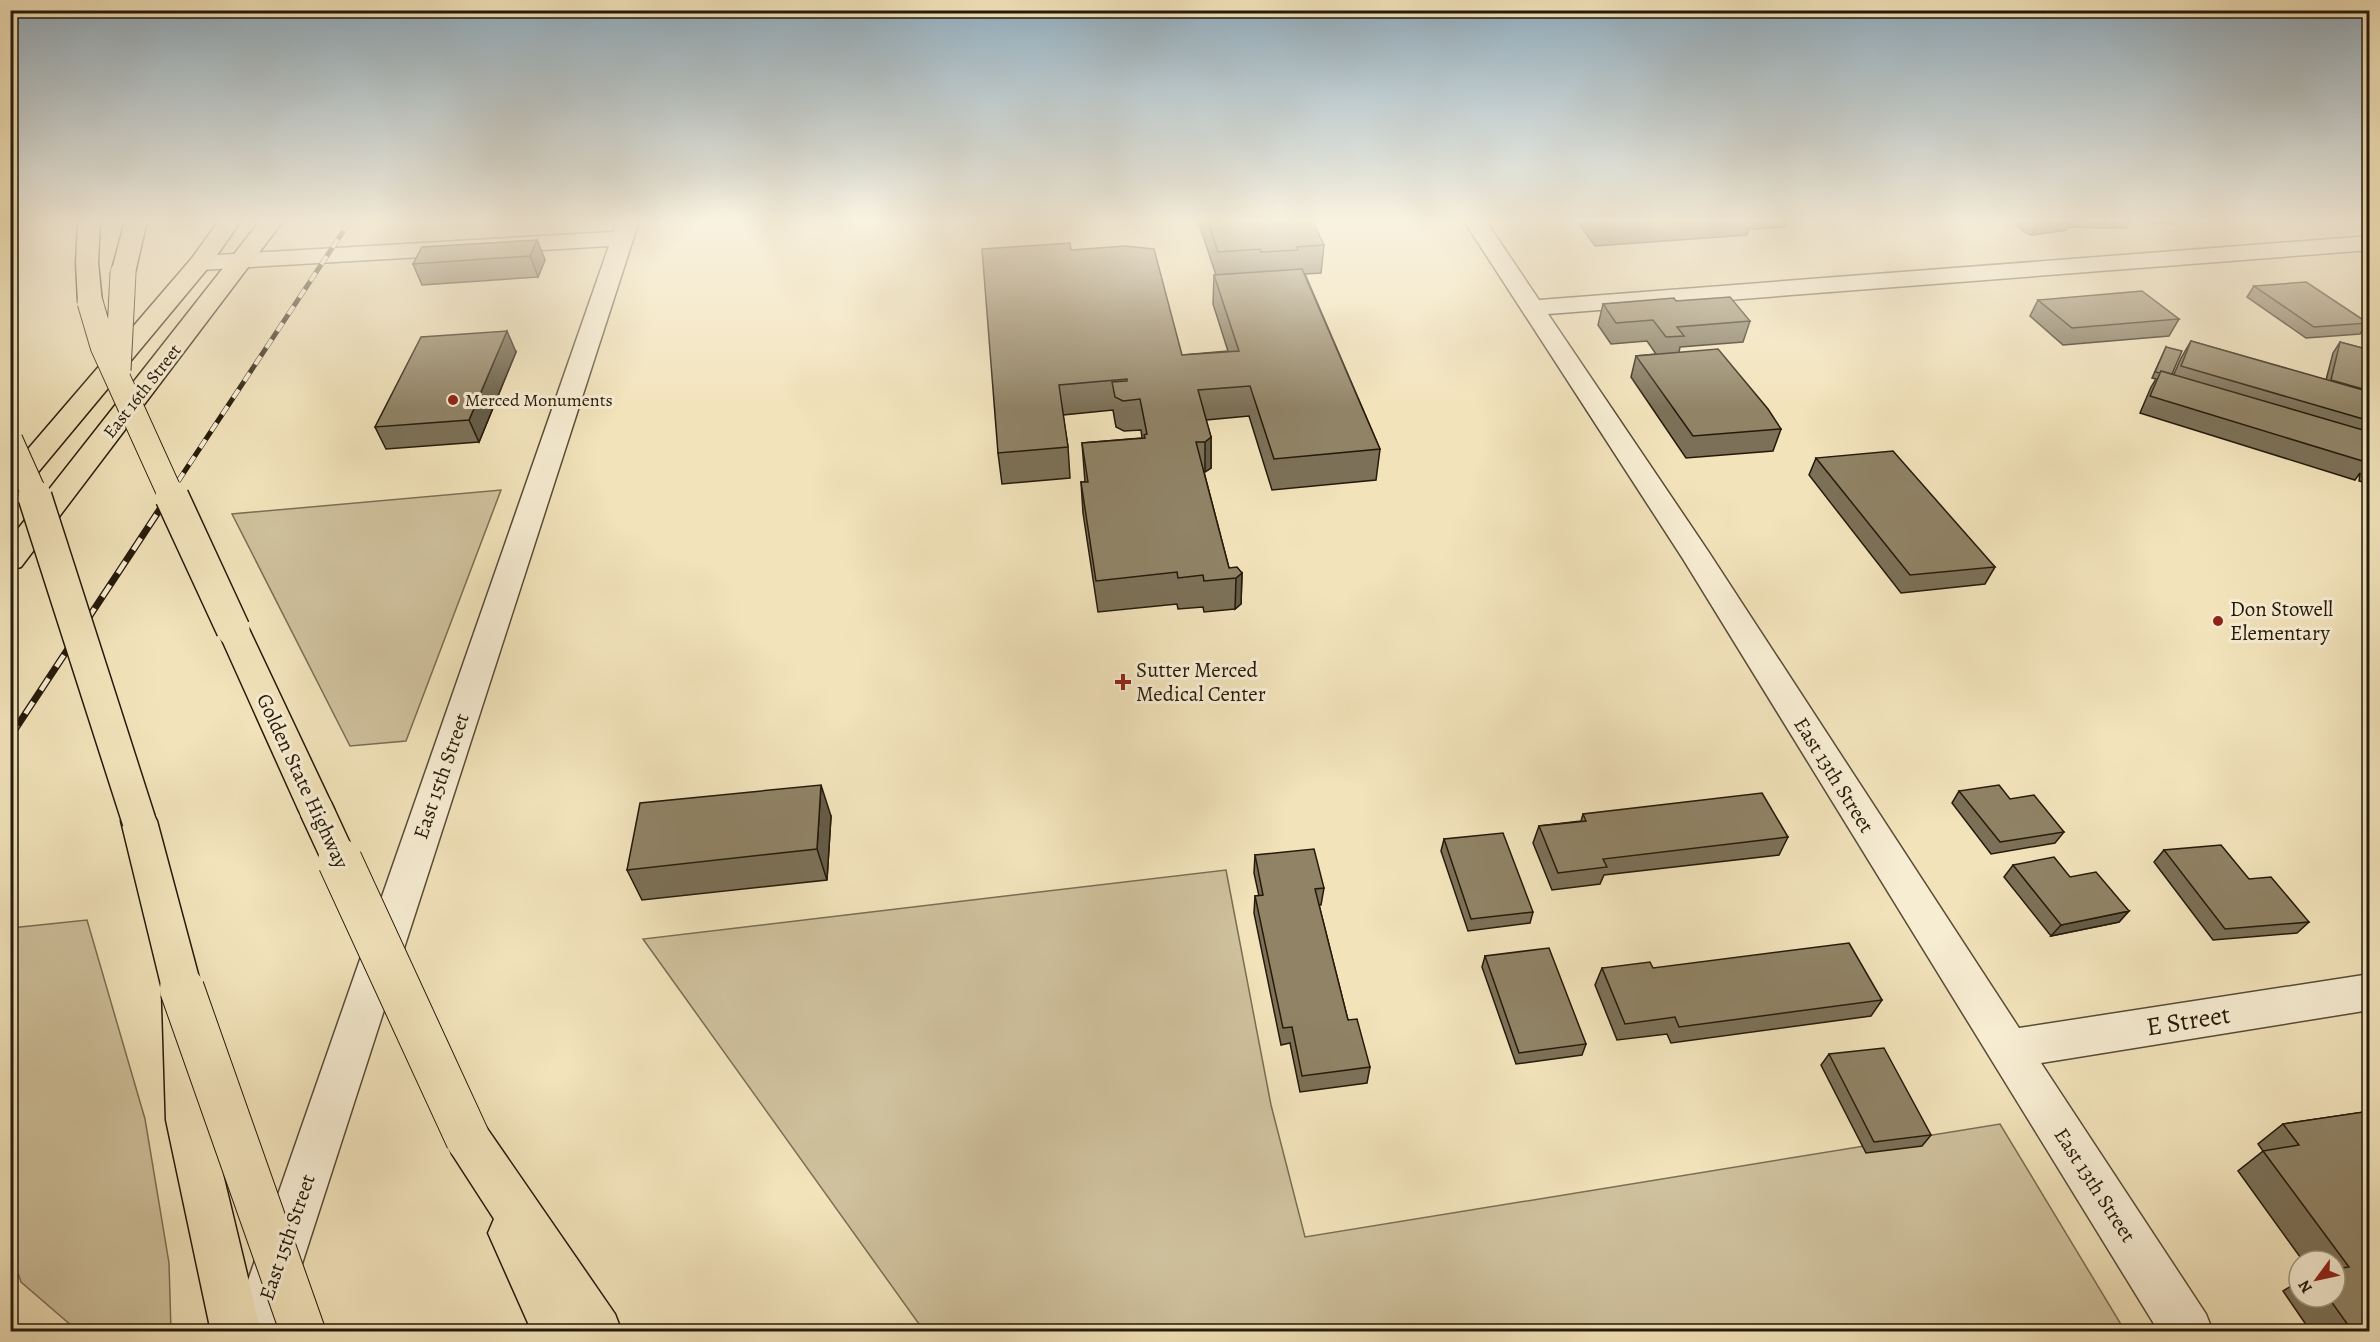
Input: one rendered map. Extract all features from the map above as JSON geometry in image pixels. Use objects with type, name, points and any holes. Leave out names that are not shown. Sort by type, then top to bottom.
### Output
[{"type":"main road","name":"Golden State Highway","points":[[89,284],[90,302],[102,346],[557,1332]]},
{"type":"main road","points":[[118,381],[123,284]]},
{"type":"main road","name":"East 16th Street","points":[[10,488],[183,284]]},
{"type":"main road","name":"East 16th Street","points":[[10,560],[226,284]]},
{"type":"main road","points":[[10,440],[34,493],[139,821],[182,989],[303,1332]]},
{"type":"main road","points":[[182,989],[188,1120],[236,1332]]},
{"type":"main road","points":[[468,1139],[597,1332]]},
{"type":"street","name":"East 15th Street","points":[[255,1332],[607,284]]},
{"type":"street","name":"East 13th Street","points":[[1515,284],[1697,558],[2188,1332]]},
{"type":"street","points":[[1531,308],[1846,284]]},
{"type":"street","name":"E Street","points":[[2007,1049],[2370,992]]},
{"type":"shaded area","points":[[501,490],[406,741],[350,746],[232,514]]},
{"type":"shaded area","points":[[1226,870],[1271,1105],[1305,1237],[2000,1124],[2125,1331],[924,1331],[643,939]]},
{"type":"shaded area","points":[[87,920],[145,1119],[169,1263],[171,1331],[72,1326],[21,1282],[11,1253],[11,928]]},
{"type":"building","points":[[985,284],[1163,284],[1182,355],[1239,351],[1217,284],[1308,284],[1380,449],[1274,459],[1250,386],[1198,390],[1211,437],[1205,442],[1196,442],[1229,568],[1237,567],[1242,573],[1236,578],[1204,581],[1203,575],[1178,578],[1177,572],[1096,581],[1081,482],[1088,482],[1082,443],[1145,438],[1144,435],[1147,434],[1140,399],[1123,401],[1115,397],[1112,382],[1127,381],[1127,379],[1059,385],[1068,447],[998,453]]},
{"type":"building","points":[[2308,284],[2368,323],[2314,327],[2254,286]]},
{"type":"building","points":[[2142,291],[2179,319],[2072,328],[2038,300]]},
{"type":"building","points":[[1730,297],[1750,321],[1677,327],[1684,336],[1666,337],[1653,320],[1616,323],[1603,304],[1674,298],[1676,301]]},
{"type":"building","points":[[507,331],[469,420],[375,427],[421,337]]},
{"type":"building","points":[[2191,341],[2370,392],[2370,421],[2181,366]]},
{"type":"building","points":[[2340,342],[2370,350],[2370,391],[2331,380]]},
{"type":"building","points":[[2166,347],[2182,351],[2172,374],[2155,372]]},
{"type":"building","points":[[1718,349],[1768,409],[1781,429],[1693,436],[1636,356]]},
{"type":"building","points":[[2161,371],[2370,432],[2369,463],[2150,396]]},
{"type":"building","points":[[1893,451],[1995,567],[1910,575],[1816,458]]},
{"type":"building","points":[[2370,458],[2370,477],[2363,475]]},
{"type":"building","points":[[821,785],[817,849],[627,870],[640,803]]},
{"type":"building","points":[[1999,785],[2010,799],[2034,795],[2064,832],[2000,842],[1959,791]]},
{"type":"building","points":[[1762,793],[1788,837],[1603,859],[1607,867],[1558,873],[1539,826],[1586,821],[1583,814]]},
{"type":"building","points":[[1503,833],[1533,912],[1471,919],[1444,839]]},
{"type":"building","points":[[2221,845],[2249,879],[2271,877],[2309,922],[2225,929],[2164,850]]},
{"type":"building","points":[[1314,849],[1324,888],[1315,889],[1348,1020],[1357,1019],[1370,1067],[1302,1076],[1292,1027],[1283,1028],[1255,896],[1263,895],[1255,855]]},
{"type":"building","points":[[2054,857],[2070,877],[2096,872],[2129,911],[2061,925],[2013,865]]},
{"type":"building","points":[[1849,943],[1882,1000],[1679,1027],[1675,1017],[1625,1024],[1602,968],[1650,962],[1653,968]]},
{"type":"building","points":[[1549,948],[1586,1044],[1519,1053],[1485,956]]},
{"type":"building","points":[[1884,1048],[1931,1135],[1874,1142],[1829,1054]]},
{"type":"building","points":[[2370,1111],[2370,1332],[2353,1332],[2337,1309],[2347,1309],[2347,1267],[2349,1267],[2347,1249],[2336,1249],[2263,1151],[2299,1145],[2283,1124]]},
{"type":"railway","points":[[167,498],[309,284]]},
{"type":"railway","points":[[10,737],[168,497]]},
{"type":"place","name":"Merced Monuments","points":[[453,400]]},
{"type":"place","name":"Don Stowell Elementary","points":[[2218,621]]},
{"type":"place","name":"Sutter Merced Medical Center","points":[[1123,682]]}]
